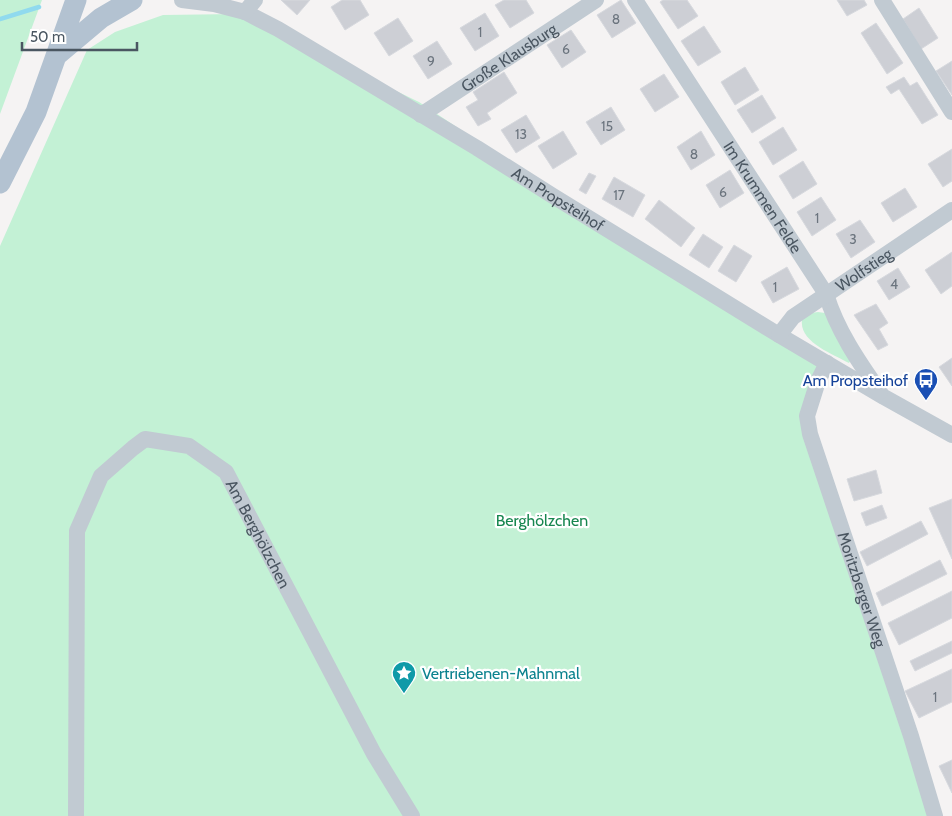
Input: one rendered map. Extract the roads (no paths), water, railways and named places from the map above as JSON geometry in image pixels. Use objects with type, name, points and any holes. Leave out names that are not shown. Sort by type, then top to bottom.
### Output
[{"type":"main road","points":[[0,184],[36,112],[76,0]]},
{"type":"main road","points":[[56,55],[101,18],[132,0]]},
{"type":"street","name":"Am Propsteihof","points":[[182,0],[250,6],[278,29],[477,148],[779,335],[952,435]]},
{"type":"street","name":"Große Klausburg","points":[[421,116],[596,0]]},
{"type":"street","name":"Im Krummen Felde","points":[[636,0],[826,294],[830,307],[850,349],[884,397]]},
{"type":"street","points":[[882,0],[952,112]]},
{"type":"street","name":"Wolfstieg","points":[[779,335],[793,317],[952,210]]},
{"type":"street","name":"Moritzberger Weg","points":[[827,363],[818,381],[808,416],[810,434],[911,736],[935,816]]},
{"type":"street","name":"Am Berghölzchen","points":[[76,816],[77,531],[101,476],[132,448],[145,440],[189,446],[226,472],[374,754],[412,816]]},
{"type":"waterway","points":[[0,19],[39,7]]},
{"type":"place","name":"Am Propsteihof","points":[[926,401]]},
{"type":"place","name":"Vertriebenen-Mahnmal","points":[[404,694]]},
{"type":"park label","name":"Berghölzchen","points":[[542,520]]}]
